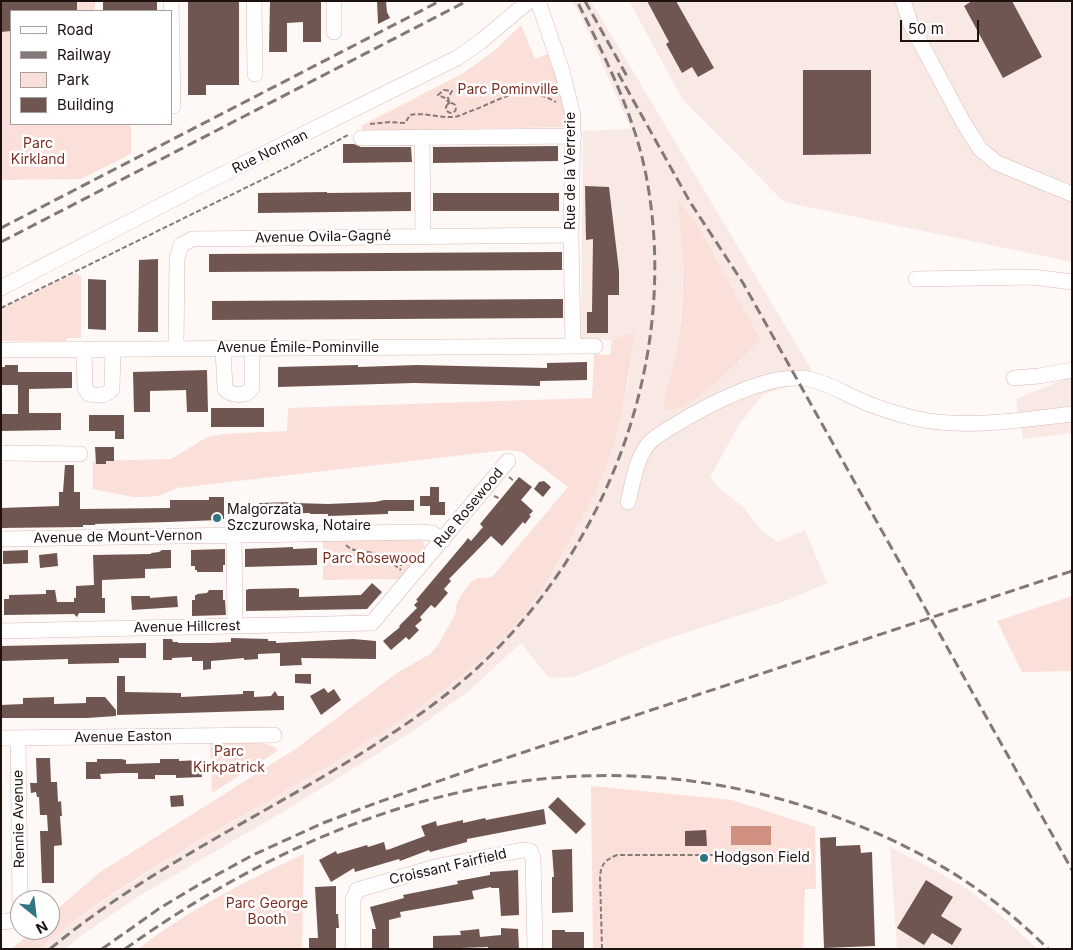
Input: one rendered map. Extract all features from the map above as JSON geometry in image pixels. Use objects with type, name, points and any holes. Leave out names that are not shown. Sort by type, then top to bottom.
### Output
[{"type":"street","points":[[254,1],[255,74]]},
{"type":"street","points":[[334,1],[334,32]]},
{"type":"street","name":"Rue Norman","points":[[1,288],[205,183],[456,58],[480,42],[529,1]]},
{"type":"street","name":"Rue de la Verrerie","points":[[538,1],[567,87],[573,115],[571,235],[573,346]]},
{"type":"street","points":[[903,1],[911,25],[963,122],[980,149],[998,164],[1072,194]]},
{"type":"street","points":[[172,54],[173,106]]},
{"type":"street","points":[[359,133],[422,137],[574,136]]},
{"type":"street","points":[[422,137],[423,236]]},
{"type":"street","name":"Avenue Ovila-Gagné","points":[[176,348],[177,258],[179,248],[188,240],[195,238],[571,235]]},
{"type":"street","points":[[916,280],[1033,277],[1072,282]]},
{"type":"street","name":"Avenue Émile-Pominville","points":[[1,350],[595,346]]},
{"type":"street","points":[[84,349],[86,388],[89,394],[96,395],[104,395],[112,390],[113,349]]},
{"type":"street","points":[[223,349],[225,389],[230,393],[238,394],[246,393],[252,388],[252,349]]},
{"type":"street","points":[[1014,378],[1072,370]]},
{"type":"street","points":[[628,502],[640,459],[651,442],[706,407],[742,392],[779,380],[797,377],[820,381],[873,406],[918,419],[940,422],[978,424],[1072,414]]},
{"type":"street","points":[[1,453],[80,454]]},
{"type":"street","name":"Rue Rosewood","points":[[372,623],[443,540],[508,469]]},
{"type":"street","name":"Avenue de Mount-Vernon","points":[[1,539],[422,532],[432,534],[443,540]]},
{"type":"street","points":[[234,535],[235,626]]},
{"type":"street","name":"Avenue Hillcrest","points":[[1,631],[372,623]]},
{"type":"street","name":"Avenue Easton","points":[[1,738],[274,735]]},
{"type":"street","name":"Rennie Avenue","points":[[18,738],[20,890]]},
{"type":"street","name":"Croissant Fairfield","points":[[353,949],[353,900],[357,890],[444,865],[523,850],[530,851],[534,858],[534,949]]},
{"type":"path","points":[[450,104],[448,98],[452,91],[444,90],[438,95],[445,98],[450,104],[456,105],[456,111],[452,114],[452,117]]},
{"type":"path","points":[[1,308],[359,133],[390,122],[405,123],[410,115],[415,114],[452,117],[487,107],[505,96],[523,93],[540,95],[561,106]]},
{"type":"path","points":[[450,104],[445,108],[447,112],[452,114]]},
{"type":"path","points":[[508,469],[515,482]]},
{"type":"path","points":[[491,495],[501,499]]},
{"type":"path","points":[[344,543],[356,552],[367,552],[391,562],[405,573]]},
{"type":"path","points":[[602,949],[600,868],[603,863],[617,855],[714,856]]},
{"type":"shaded area","points":[[572,1],[591,1],[820,384],[801,384],[762,395],[739,425],[710,477],[722,491],[742,506],[762,531],[778,542],[805,530],[827,583],[788,600],[663,640],[574,677],[549,678],[521,643],[470,690],[377,754],[139,896],[65,949],[39,949],[50,940],[60,940],[60,931],[109,897],[180,852],[320,771],[530,607],[555,566],[602,476],[628,385],[635,333],[612,340],[581,339],[583,131],[631,129],[581,16]],"holes":[[[678,200],[741,361],[674,365],[680,331],[682,289],[682,237]]]},
{"type":"shaded area","points":[[629,1],[1072,1],[1072,262],[784,202],[683,100]]},
{"type":"shaded area","points":[[1072,376],[1072,433],[1023,439],[1016,399]]},
{"type":"shaded area","points":[[731,826],[771,826],[771,845],[731,845]]},
{"type":"shaded area","points":[[890,847],[970,891],[1006,920],[1037,949],[897,949]]},
{"type":"green space","name":"Parc Kirkland","points":[[1,1],[95,1],[95,10],[10,10],[10,125],[131,125],[131,154],[81,179],[1,180]]},
{"type":"green space","name":"Parc Pominville","points":[[521,25],[535,59],[550,53],[566,110],[566,127],[363,131],[361,126],[462,74],[494,51]]},
{"type":"green space","points":[[677,199],[696,223],[760,339],[715,384],[686,404],[674,410],[664,410],[666,393],[674,365],[682,314],[683,265]]},
{"type":"green space","points":[[75,273],[81,276],[81,338],[66,338],[66,341],[1,341],[1,309]]},
{"type":"green space","points":[[635,332],[619,424],[609,460],[581,520],[554,569],[530,607],[502,640],[470,669],[401,719],[311,776],[149,870],[60,932],[60,906],[99,873],[294,750],[397,673],[430,654],[439,644],[456,612],[456,605],[461,595],[471,582],[478,578],[493,576],[568,487],[522,452],[507,450],[177,488],[159,496],[133,497],[93,489],[93,461],[171,459],[207,437],[223,434],[287,431],[288,408],[592,398],[594,354],[610,355],[612,340]]},
{"type":"green space","name":"Parc Rosewood","points":[[416,539],[423,541],[425,547],[400,579],[323,580],[323,540]]},
{"type":"green space","points":[[1072,596],[1072,671],[1022,672],[997,621]]},
{"type":"green space","name":"Parc Kirkpatrick","points":[[210,741],[259,741],[276,748],[277,751],[212,793]]},
{"type":"green space","name":"Hodgson Field","points":[[591,786],[732,800],[815,827],[816,889],[805,889],[803,949],[593,949]]},
{"type":"green space","name":"Parc George Booth","points":[[304,854],[302,949],[138,949],[197,909]]},
{"type":"green space","points":[[22,940],[50,940],[39,949],[12,949]]},
{"type":"building","points":[[1,1],[77,1],[77,10],[10,10],[10,31],[1,32]]},
{"type":"building","points":[[103,1],[157,1],[157,10],[103,10]]},
{"type":"building","points":[[188,1],[239,1],[239,85],[206,85],[206,95],[188,95]]},
{"type":"building","points":[[270,1],[321,1],[321,42],[303,42],[303,22],[287,23],[287,52],[269,52]]},
{"type":"building","points":[[377,1],[386,1],[387,12],[390,18],[378,24]]},
{"type":"building","points":[[647,1],[676,1],[714,68],[698,77],[692,67],[682,73],[666,44],[669,42]]},
{"type":"building","points":[[972,1],[1012,1],[1042,57],[1003,78],[964,6]]},
{"type":"building","points":[[803,70],[871,70],[871,154],[803,155]]},
{"type":"building","points":[[343,144],[354,144],[361,147],[411,147],[412,162],[343,163]]},
{"type":"building","points":[[558,146],[558,161],[433,163],[433,147]]},
{"type":"building","points":[[585,186],[609,187],[619,271],[619,295],[608,295],[608,333],[587,333],[587,312],[592,312],[593,239],[586,240]]},
{"type":"building","points":[[411,192],[411,211],[258,213],[258,193]]},
{"type":"building","points":[[433,193],[559,193],[559,211],[433,211]]},
{"type":"building","points":[[562,252],[562,270],[209,272],[209,254]]},
{"type":"building","points":[[158,259],[158,332],[138,332],[139,260]]},
{"type":"building","points":[[88,279],[106,280],[106,330],[88,329]]},
{"type":"building","points":[[563,299],[563,318],[212,320],[212,301]]},
{"type":"building","points":[[587,362],[587,380],[540,381],[540,386],[414,383],[278,387],[278,367],[417,365],[547,368],[547,363]]},
{"type":"building","points":[[5,365],[18,365],[18,372],[72,372],[72,388],[29,389],[29,413],[61,413],[61,430],[1,431],[1,414],[18,414],[18,385],[1,385],[1,367],[5,367]]},
{"type":"building","points":[[207,370],[208,412],[187,412],[186,390],[150,391],[150,412],[134,412],[133,372]]},
{"type":"building","points":[[211,408],[264,408],[264,427],[211,427]]},
{"type":"building","points":[[89,415],[124,415],[124,439],[115,439],[115,431],[89,431]]},
{"type":"building","points":[[95,447],[114,447],[114,461],[106,461],[106,464],[96,464]]},
{"type":"building","points":[[65,465],[74,465],[74,492],[80,492],[80,509],[170,508],[170,500],[209,500],[209,497],[224,497],[224,519],[95,524],[83,525],[83,527],[1,528],[1,508],[59,506],[59,492],[63,492]]},
{"type":"building","points":[[519,477],[532,487],[521,500],[533,511],[529,515],[531,516],[525,524],[523,522],[502,546],[491,536],[449,579],[451,581],[444,589],[448,593],[435,608],[431,605],[420,617],[422,620],[415,626],[419,630],[409,640],[406,637],[391,650],[383,641],[400,627],[417,608],[414,605],[418,601],[416,600],[468,538],[471,541],[483,527],[480,524]]},
{"type":"building","points":[[544,481],[551,487],[543,497],[534,489],[539,482]]},
{"type":"building","points":[[430,487],[439,487],[439,502],[445,502],[445,515],[430,515],[430,506],[420,506],[420,496],[430,496]]},
{"type":"building","points":[[414,500],[414,511],[388,511],[388,514],[328,516],[328,514],[310,513],[260,514],[259,503],[295,502],[328,504]]},
{"type":"building","points":[[293,547],[293,549],[317,548],[317,565],[245,567],[245,549]]},
{"type":"building","points":[[225,549],[223,572],[197,572],[195,566],[191,566],[191,550]]},
{"type":"building","points":[[28,550],[28,563],[3,564],[3,551]]},
{"type":"building","points":[[162,550],[171,550],[171,568],[145,569],[145,578],[102,580],[102,598],[105,598],[105,613],[79,613],[77,617],[74,614],[4,615],[4,599],[9,599],[9,595],[46,594],[46,590],[55,590],[57,602],[74,602],[76,586],[94,585],[93,555],[151,554]]},
{"type":"building","points":[[57,553],[58,566],[40,568],[39,555]]},
{"type":"building","points":[[372,583],[382,592],[367,609],[246,611],[246,590],[249,589],[295,588],[299,589],[299,597],[361,595]]},
{"type":"building","points":[[209,590],[223,590],[226,615],[192,616],[192,600],[195,600],[195,595],[207,593]]},
{"type":"building","points":[[131,596],[150,596],[150,598],[177,596],[178,607],[132,610]]},
{"type":"building","points":[[231,638],[268,639],[268,641],[276,641],[276,643],[353,639],[376,641],[376,659],[301,658],[302,665],[280,666],[280,653],[258,654],[258,659],[244,660],[244,658],[211,661],[211,669],[203,670],[203,661],[192,661],[192,657],[163,660],[163,639],[172,639],[173,642],[178,643],[211,643],[231,642]]},
{"type":"building","points":[[146,643],[146,658],[119,658],[119,663],[68,664],[68,659],[1,661],[1,646]]},
{"type":"building","points":[[295,674],[311,674],[311,684],[295,683]]},
{"type":"building","points":[[117,676],[125,676],[125,692],[181,693],[181,697],[243,694],[243,691],[254,691],[254,697],[271,696],[275,691],[278,696],[284,696],[284,710],[117,715]]},
{"type":"building","points":[[324,688],[328,693],[334,689],[341,700],[321,715],[310,696]]},
{"type":"building","points":[[54,697],[54,704],[86,703],[86,697],[105,697],[116,710],[116,716],[1,718],[1,705],[23,704],[23,698]]},
{"type":"building","points":[[36,758],[50,758],[51,782],[57,782],[58,802],[61,801],[62,845],[54,846],[54,883],[42,883],[40,831],[48,831],[47,815],[40,815],[39,797],[37,797],[36,792],[31,793],[30,783],[37,783]]},
{"type":"building","points":[[97,759],[121,759],[126,760],[126,764],[160,763],[160,759],[179,759],[179,761],[202,760],[202,777],[176,778],[176,775],[155,775],[155,779],[138,779],[138,773],[121,773],[100,774],[101,779],[86,779],[86,762],[97,762]]},
{"type":"building","points":[[183,795],[184,806],[171,807],[170,796]]},
{"type":"building","points":[[558,797],[586,824],[576,834],[548,807]]},
{"type":"building","points":[[544,809],[546,824],[467,839],[467,842],[430,852],[429,850],[400,861],[399,859],[355,872],[354,868],[331,882],[319,860],[336,851],[337,854],[384,842],[386,850],[390,849],[425,836],[421,826],[436,821],[437,826],[463,820],[463,823],[485,818],[486,820]]},
{"type":"building","points":[[706,830],[707,846],[685,846],[685,831]]},
{"type":"building","points":[[836,837],[836,846],[860,845],[861,853],[872,852],[875,946],[824,948],[820,838]]},
{"type":"building","points":[[572,849],[573,912],[552,913],[552,877],[554,877],[552,850]]},
{"type":"building","points":[[518,870],[519,915],[501,916],[499,888],[491,887],[472,891],[474,899],[400,912],[401,917],[389,920],[389,949],[372,949],[372,929],[376,929],[370,907],[404,898],[403,895],[458,884],[457,881],[490,875],[490,872]]},
{"type":"building","points":[[926,880],[953,897],[941,916],[962,929],[952,945],[932,933],[924,945],[897,928]]},
{"type":"building","points":[[336,886],[336,914],[338,914],[339,928],[336,928],[336,949],[309,949],[309,938],[318,938],[315,887]]},
{"type":"building","points":[[501,928],[518,929],[519,949],[488,949],[488,947],[433,949],[433,936],[461,935],[460,931],[479,929],[480,937],[501,935]]},
{"type":"building","points":[[552,930],[584,932],[584,949],[552,948]]},
{"type":"railway","points":[[1,228],[440,1]]},
{"type":"railway","points":[[1,242],[467,1]]},
{"type":"railway","points":[[50,949],[96,914],[144,882],[193,851],[343,765],[392,734],[439,700],[495,651],[543,595],[584,533],[616,466],[639,396],[652,323],[654,249],[646,175],[641,152],[617,86],[577,1]]},
{"type":"railway","points":[[585,1],[628,78]]},
{"type":"railway","points":[[618,73],[690,202],[743,283],[1072,870]]},
{"type":"railway","points":[[102,949],[160,908],[200,884],[253,855],[323,823],[479,767],[1072,571]]},
{"type":"railway","points":[[125,949],[204,897],[285,854],[369,819],[455,793],[543,779],[633,776],[724,786],[816,810],[849,822],[911,849],[941,866],[997,904],[1048,949]]},
{"type":"place","name":"Malgorzata Szczurowska, Notaire","points":[[217,518]]},
{"type":"place","name":"Hodgson Field","points":[[704,858]]}]
